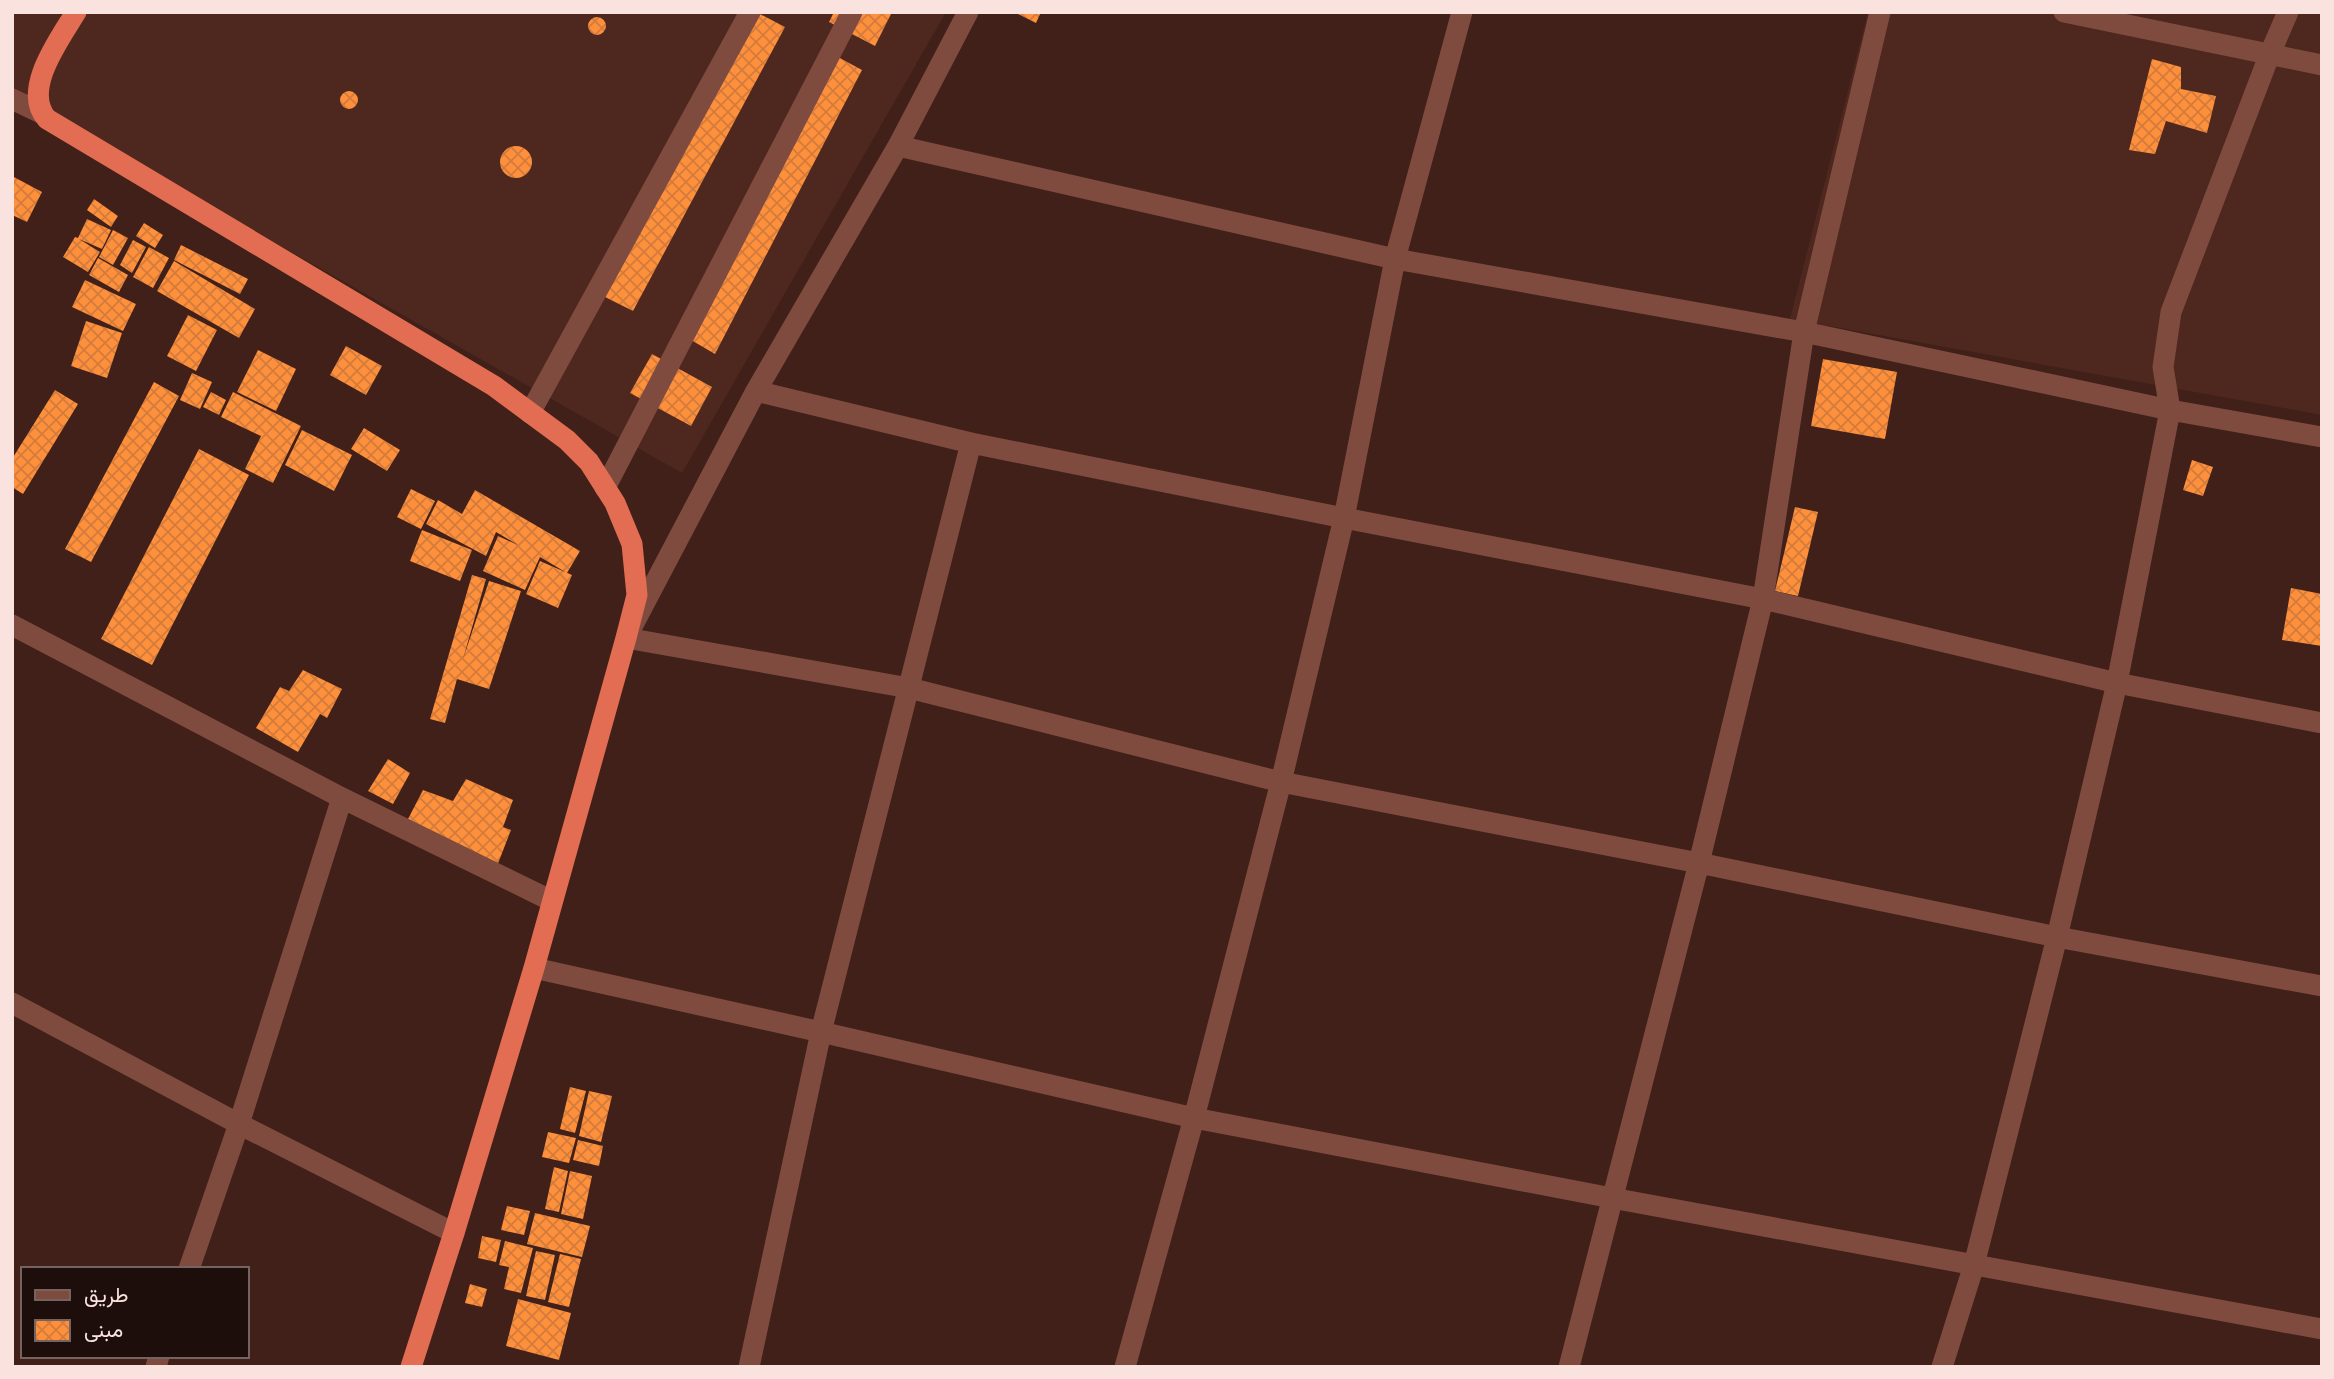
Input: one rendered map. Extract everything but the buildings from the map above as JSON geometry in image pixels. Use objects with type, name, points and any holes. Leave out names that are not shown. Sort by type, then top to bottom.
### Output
[{"type":"highway","points":[[76,12],[42,73],[39,86],[41,113],[56,126],[494,386],[567,440],[589,462],[615,503],[632,544],[637,595],[626,638],[534,968],[411,1367]]},
{"type":"street","points":[[530,413],[750,12]]},
{"type":"street","points":[[605,488],[852,12]]},
{"type":"street","points":[[968,12],[898,146],[756,391],[626,638],[909,688],[1281,782],[1699,863],[2057,937],[2322,986]]},
{"type":"street","points":[[1125,1367],[1194,1118],[1281,782],[1344,518],[1395,259],[1462,12]]},
{"type":"street","points":[[1569,1367],[1699,863],[1763,599],[1804,332],[1880,12]]},
{"type":"street","points":[[2064,12],[2322,65]]},
{"type":"street","points":[[1942,1367],[1974,1265],[2057,937],[2117,683],[2170,410],[2162,366],[2171,312],[2288,12]]},
{"type":"street","points":[[12,99],[41,113]]},
{"type":"street","points":[[898,146],[1395,259],[1804,332],[2170,410],[2322,437]]},
{"type":"street","points":[[756,391],[971,443],[1763,599],[2117,683],[2322,723]]},
{"type":"street","points":[[749,1367],[821,1032],[971,443]]},
{"type":"street","points":[[12,625],[342,799],[552,901]]},
{"type":"street","points":[[190,1267],[239,1124],[342,799]]},
{"type":"street","points":[[534,968],[1194,1118],[2322,1329]]},
{"type":"street","points":[[12,1003],[239,1124],[454,1233]]},
{"type":"shaded area","points":[[12,12],[946,12],[682,473],[12,94]]},
{"type":"shaded area","points":[[1868,12],[2322,12],[2322,415],[1790,319]]}]
